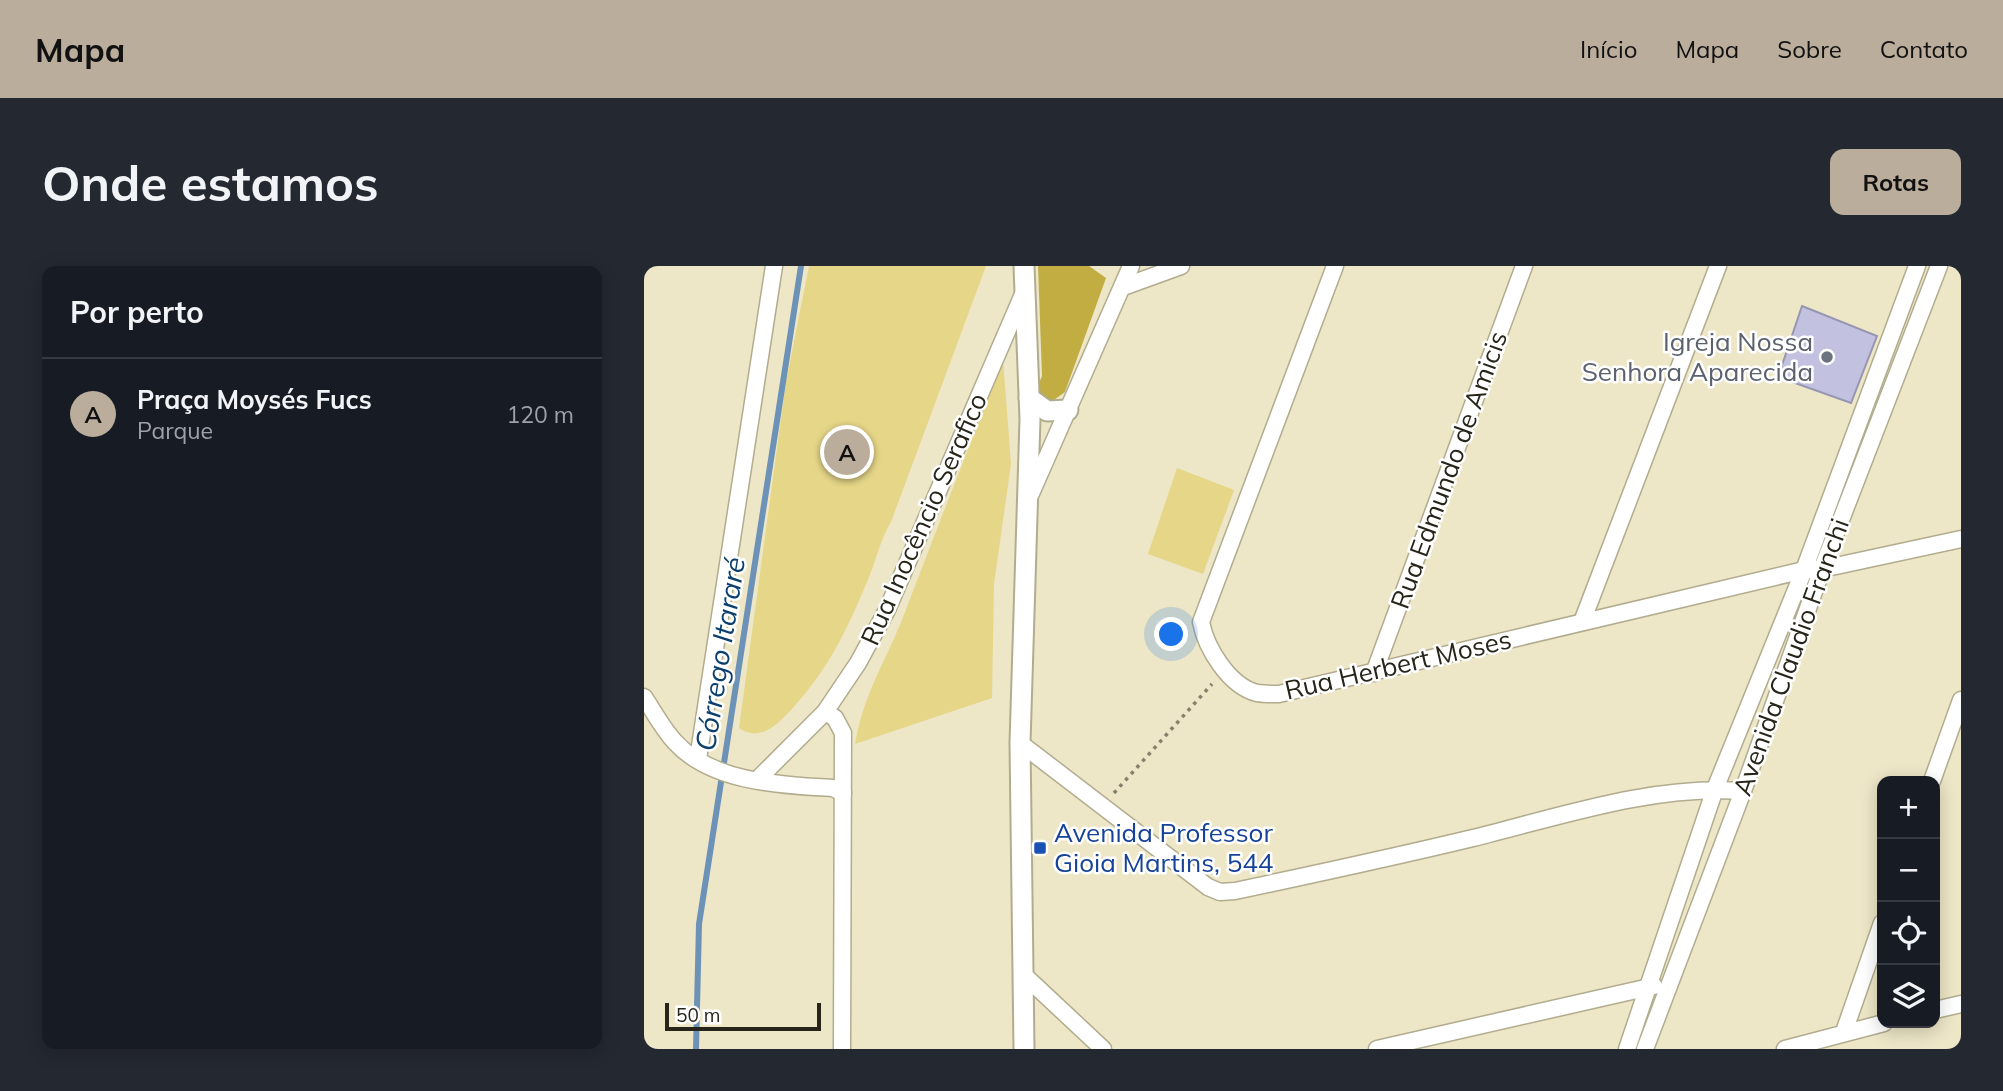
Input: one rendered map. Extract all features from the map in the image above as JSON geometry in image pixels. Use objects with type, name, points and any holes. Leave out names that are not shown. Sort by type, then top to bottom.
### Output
[{"type":"street","points":[[704,763],[774,266]]},
{"type":"street","points":[[1024,266],[1029,398],[1029,499],[1020,743],[1024,1049]]},
{"type":"street","points":[[1029,499],[1131,266]]},
{"type":"street","points":[[1123,287],[1181,266]]},
{"type":"street","name":"Rua Herbert Moses","points":[[1335,266],[1201,622],[1208,643],[1225,670],[1256,692],[1279,694],[1804,570],[1822,569],[1961,539]]},
{"type":"street","name":"Rua Edmundo de Amicis","points":[[1374,673],[1524,266]]},
{"type":"street","points":[[1582,622],[1718,266]]},
{"type":"street","name":"Avenida Claudio Franchi","points":[[1627,1049],[1715,789],[1804,570],[1917,266]]},
{"type":"street","name":"Avenida Claudio Franchi","points":[[1645,1049],[1744,791],[1822,569],[1938,266]]},
{"type":"street","name":"Rua Inocêncio Serafico","points":[[751,779],[785,752],[825,712],[858,663],[887,610],[1024,292]]},
{"type":"street","points":[[1000,349],[1015,356],[1028,368]]},
{"type":"street","points":[[1029,398],[1047,411],[1068,410]]},
{"type":"street","points":[[644,697],[676,743],[704,763],[751,779],[783,785],[833,788],[843,793]]},
{"type":"street","points":[[1935,776],[1961,701]]},
{"type":"street","points":[[825,712],[835,718],[843,733],[842,1049]]},
{"type":"street","points":[[1020,743],[1208,887],[1227,891],[1462,841],[1649,794],[1715,789],[1744,791]]},
{"type":"street","points":[[783,785],[781,766],[785,752]]},
{"type":"street","points":[[1844,1032],[1877,937]]},
{"type":"street","points":[[1025,976],[1102,1049]]},
{"type":"street","points":[[1377,1049],[1646,989],[1670,981]]},
{"type":"street","points":[[1940,1009],[1961,1004]]},
{"type":"street","points":[[1785,1049],[1877,1025]]},
{"type":"path","points":[[1102,807],[1225,670]]},
{"type":"shaded area","points":[[809,266],[986,266],[891,522],[845,632],[816,680],[790,711],[773,727],[753,733],[739,728],[786,382]]},
{"type":"shaded area","points":[[1038,266],[1089,266],[1106,278],[1065,392],[1051,402],[1036,390],[1042,376]]},
{"type":"shaded area","points":[[1003,360],[1011,464],[994,584],[992,698],[855,744],[869,695],[902,620]]},
{"type":"shaded area","points":[[1177,468],[1234,490],[1203,574],[1148,554]]},
{"type":"building","name":"Igreja Nossa Senhora Aparecida","points":[[1802,306],[1877,336],[1851,403],[1778,377]]},
{"type":"waterway","name":"Córrego Itararé","points":[[696,1049],[699,924],[801,266]]},
{"type":"place","name":"Igreja Nossa Senhora Aparecida","points":[[1827,357]]},
{"type":"place","name":"Praça Moysés Fucs","points":[[847,452]]},
{"type":"place","name":"Avenida Professor Gioia Martins, 544","points":[[1040,848]]}]
